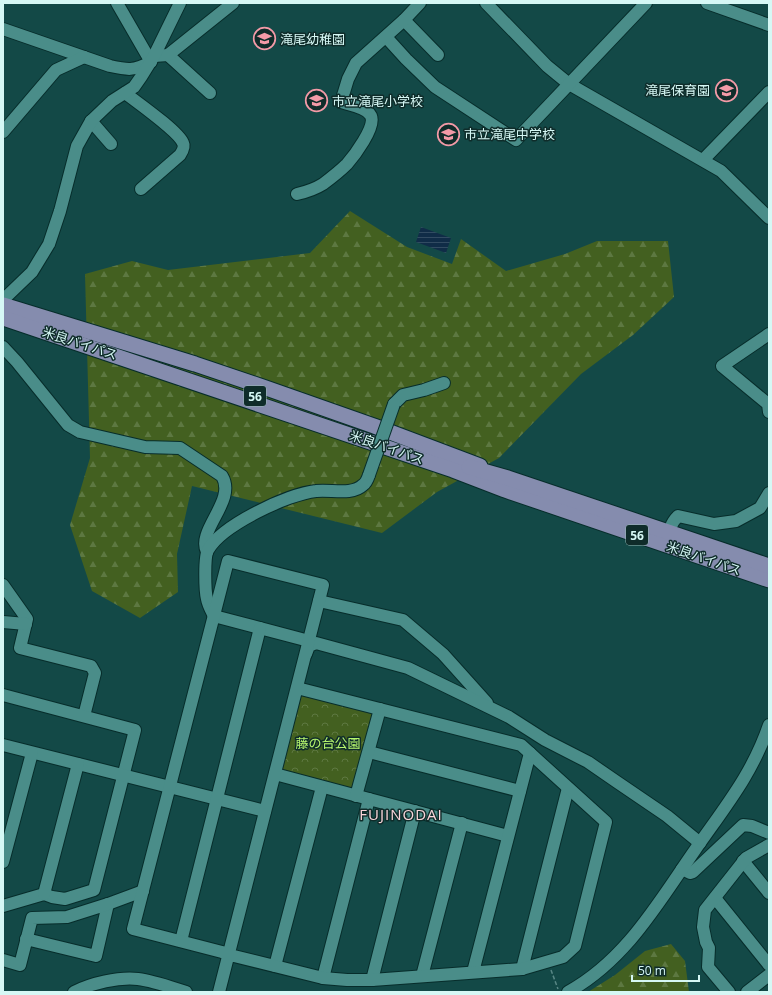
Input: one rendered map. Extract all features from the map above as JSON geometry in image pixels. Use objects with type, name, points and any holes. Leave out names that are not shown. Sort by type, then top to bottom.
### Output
[{"type":"main road","name":"米良バイパス","points":[[5,306],[402,452],[454,470],[507,484]]},
{"type":"main road","name":"米良バイパス","points":[[5,306],[404,446],[507,484],[668,539],[769,580]]},
{"type":"main road","points":[[3,325],[189,389],[261,411],[452,475],[507,484]]},
{"type":"main road","name":"米良バイパス","points":[[668,539],[769,566]]},
{"type":"street","points":[[117,3],[152,59]]},
{"type":"street","points":[[5,306],[32,272],[49,244],[60,211],[77,146],[91,121],[112,101],[134,87],[141,78],[180,3]]},
{"type":"street","points":[[3,29],[110,66],[124,69],[137,69],[152,59],[168,55],[233,3]]},
{"type":"street","points":[[297,194],[322,185],[347,164],[357,151],[372,124],[371,117],[367,111],[341,102],[348,79],[356,63],[386,37],[420,3]]},
{"type":"street","points":[[486,3],[551,70],[570,84],[721,171],[769,218]]},
{"type":"street","points":[[386,37],[435,87],[516,140],[646,3]]},
{"type":"street","points":[[707,3],[769,24]]},
{"type":"street","points":[[404,20],[438,55]]},
{"type":"street","points":[[168,55],[210,93]]},
{"type":"street","points":[[3,132],[56,70],[84,57]]},
{"type":"street","points":[[703,160],[769,92]]},
{"type":"street","points":[[125,93],[172,130],[183,143],[184,148],[180,155],[141,189]]},
{"type":"street","points":[[91,121],[111,144]]},
{"type":"street","points":[[767,340],[722,366],[768,404],[769,412]]},
{"type":"street","points":[[3,347],[68,425],[80,432],[145,446],[180,448],[222,476],[226,482],[226,494],[207,534],[205,547],[207,552],[207,600],[214,616]]},
{"type":"street","points":[[207,552],[215,541],[226,531],[251,516],[292,496],[316,490],[355,490],[364,484],[369,475],[394,404],[402,395],[424,390],[444,383]]},
{"type":"street","points":[[668,539],[672,522],[678,516],[714,524],[736,521],[760,508],[769,493]]},
{"type":"street","points":[[219,992],[229,954],[265,811],[297,688],[323,585],[228,561],[133,929],[180,941],[229,954],[275,966],[323,978],[347,980],[372,980],[522,969],[563,957],[575,946],[606,822],[521,745],[297,688]]},
{"type":"street","points":[[3,585],[27,619],[20,648],[91,666],[95,673],[84,716]]},
{"type":"street","points":[[319,601],[403,620],[443,654],[492,709]]},
{"type":"street","points":[[214,616],[309,641]]},
{"type":"street","points":[[3,622],[26,624]]},
{"type":"street","points":[[180,941],[260,628]]},
{"type":"street","points":[[305,655],[309,646],[316,643],[408,668],[509,717],[545,740],[588,762],[667,816],[700,843]]},
{"type":"street","points":[[3,695],[135,730],[94,890],[65,899],[44,894],[3,906]]},
{"type":"street","points":[[356,796],[380,709]]},
{"type":"street","points":[[568,992],[580,986],[601,971],[624,948],[642,926],[733,798],[748,774],[769,725]]},
{"type":"street","points":[[3,745],[265,811]]},
{"type":"street","points":[[3,862],[32,752]]},
{"type":"street","points":[[369,752],[520,791]]},
{"type":"street","points":[[473,972],[530,753]]},
{"type":"street","points":[[44,894],[78,764]]},
{"type":"street","points":[[275,774],[508,836]]},
{"type":"street","points":[[275,966],[322,787]]},
{"type":"street","points":[[522,969],[568,788]]},
{"type":"street","points":[[323,978],[369,799]]},
{"type":"street","points":[[372,980],[415,811]]},
{"type":"street","points":[[422,976],[462,823]]},
{"type":"street","points":[[682,869],[690,873],[693,872],[743,825],[752,826],[769,833]]},
{"type":"street","points":[[729,992],[708,967],[709,948],[706,942],[703,927],[705,910],[746,858],[769,845]]},
{"type":"street","points":[[744,861],[769,893]]},
{"type":"street","points":[[3,960],[20,965],[32,918],[67,917],[143,891]]},
{"type":"street","points":[[715,898],[769,965]]},
{"type":"street","points":[[26,939],[96,956],[108,904]]},
{"type":"street","points":[[747,992],[769,974]]},
{"type":"street","points":[[74,992],[82,988],[108,981],[137,979],[186,992]]},
{"type":"path","points":[[548,961],[559,992]]},
{"type":"green space","points":[[350,211],[407,247],[452,264],[461,239],[506,271],[565,254],[597,241],[668,241],[674,297],[633,335],[581,374],[499,458],[437,492],[382,533],[192,486],[177,554],[178,592],[140,618],[92,591],[70,525],[90,458],[85,274],[132,261],[168,270],[310,253]]},
{"type":"green space","name":"藤の台公園","points":[[305,694],[371,711],[374,717],[354,791],[285,773],[282,768],[300,696]]},
{"type":"green space","points":[[671,944],[685,961],[689,992],[588,992],[615,975],[645,951]]},
{"type":"water","points":[[421,227],[451,238],[446,253],[416,242]]},
{"type":"place","name":"滝尾幼稚園","points":[[265,39]]},
{"type":"place","name":"滝尾保育園","points":[[726,90]]},
{"type":"place","name":"市立滝尾小学校","points":[[317,101]]},
{"type":"place","name":"市立滝尾中学校","points":[[448,134]]},
{"type":"district","name":"FUJINODAI","points":[[401,814]]}]
